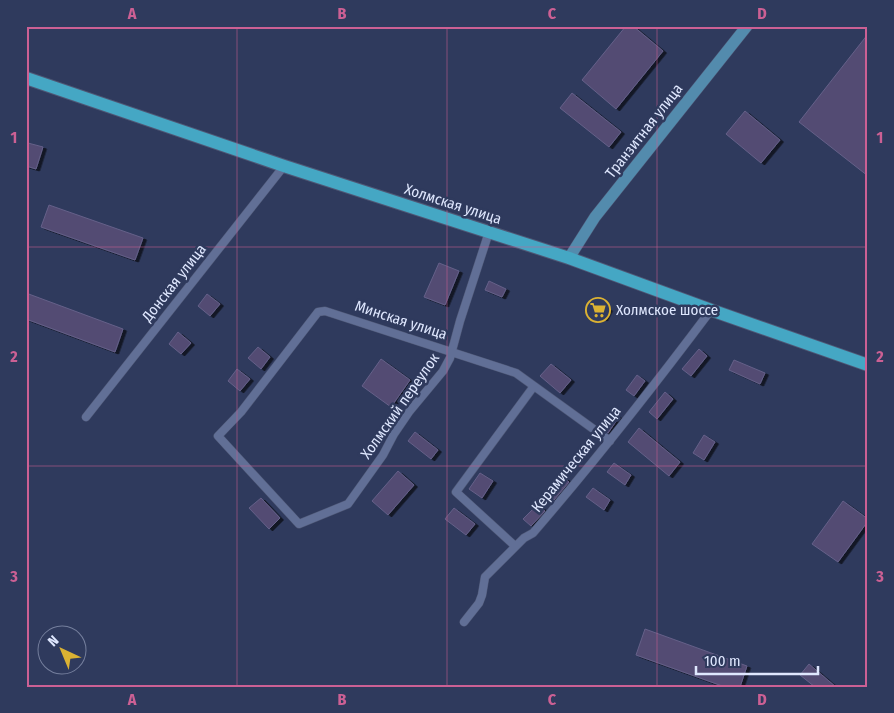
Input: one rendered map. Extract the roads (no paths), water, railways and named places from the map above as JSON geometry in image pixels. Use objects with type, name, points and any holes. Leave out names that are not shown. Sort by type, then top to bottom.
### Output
[{"type":"main road","name":"Транзитная улица","points":[[569,258],[594,217],[746,26]]},
{"type":"main road","name":"Холмская улица","points":[[26,78],[284,166],[569,258],[868,365]]},
{"type":"street","name":"Донская улица","points":[[86,416],[284,166]]},
{"type":"street","name":"Холмский переулок","points":[[348,504],[383,455],[409,412],[443,371],[450,358],[489,232]]},
{"type":"street","name":"Минская улица","points":[[348,504],[299,524],[218,436],[241,412],[318,312],[325,310],[516,373],[610,441]]},
{"type":"street","name":"Керамическая улица","points":[[464,622],[479,603],[484,577],[524,538],[534,533],[584,474],[665,372],[711,310]]},
{"type":"street","points":[[515,546],[456,492],[534,386]]},
{"type":"place","name":"Холмское шоссе","points":[[598,310]]}]
